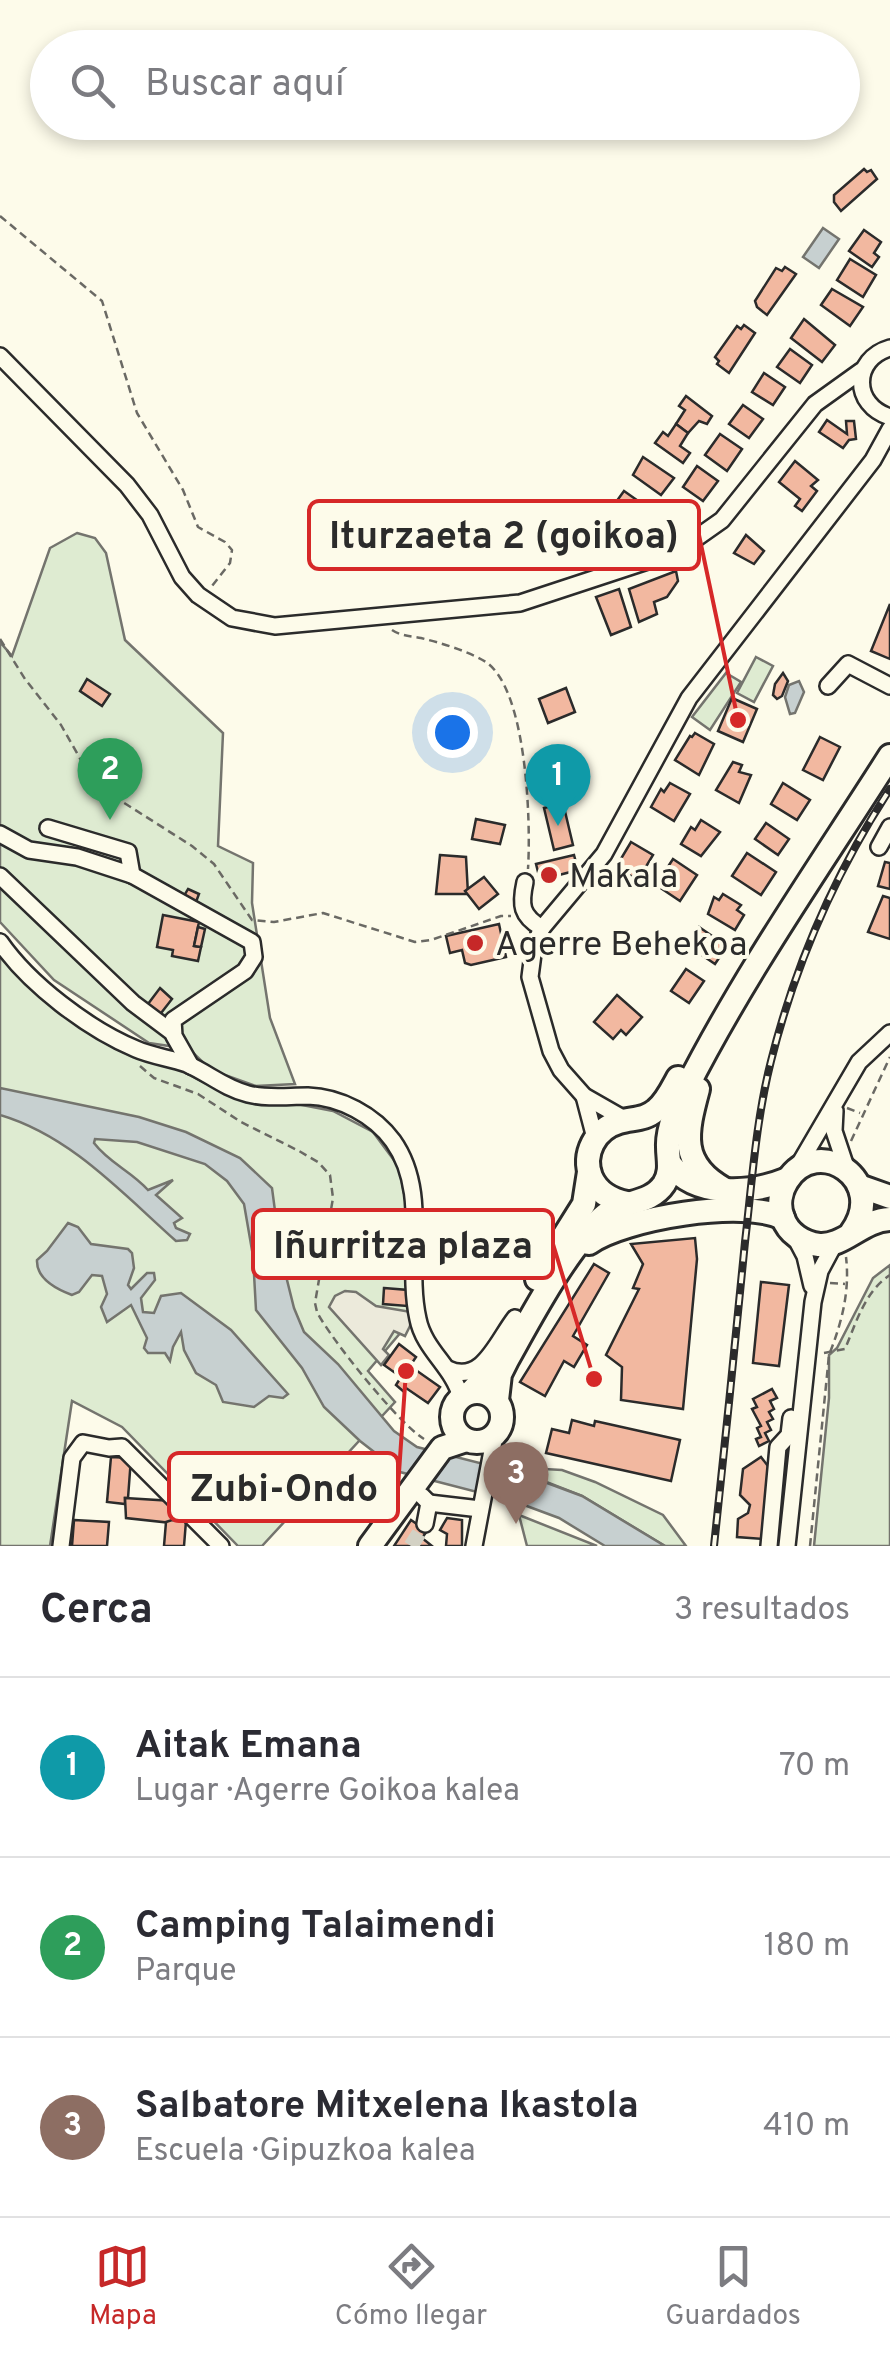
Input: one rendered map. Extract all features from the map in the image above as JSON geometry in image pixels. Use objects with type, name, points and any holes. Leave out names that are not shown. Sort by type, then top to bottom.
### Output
[{"type":"highway","points":[[370,1546],[418,1488],[430,1447],[461,1401],[492,1365],[515,1318],[578,1216],[587,1192],[588,1154],[595,1138],[603,1129],[656,1111],[664,1101],[702,1034],[778,928],[890,756]]},
{"type":"highway","points":[[430,1447],[478,1439],[500,1430],[503,1414],[497,1400],[500,1374],[507,1360],[552,1282],[597,1222],[662,1186],[684,1093],[778,928]]},
{"type":"highway","points":[[719,1031],[698,1089],[688,1142],[694,1164],[724,1189]]},
{"type":"highway","points":[[630,1120],[654,1128],[690,1183],[699,1187],[762,1187],[792,1175],[804,1165],[826,1162],[890,1197]]},
{"type":"highway","points":[[589,1172],[603,1194],[636,1202],[741,1204],[781,1221],[817,1245],[843,1240],[867,1224],[890,1219]]},
{"type":"highway","points":[[781,1221],[782,1191],[792,1175]]},
{"type":"highway","points":[[843,1240],[863,1211],[853,1178]]},
{"type":"highway","points":[[570,1258],[600,1235],[629,1224],[714,1211],[781,1221]]},
{"type":"highway","points":[[461,1401],[482,1392],[497,1400]]},
{"type":"highway","points":[[461,1401],[455,1428],[478,1439]]},
{"type":"street","points":[[0,356],[127,485],[150,516],[182,577],[202,599],[222,613],[254,624],[275,626],[481,610],[520,603],[678,552],[722,520],[811,408],[835,393],[869,359],[889,346]]},
{"type":"street","points":[[630,1120],[584,1096],[561,1070],[540,1016],[530,967],[534,946],[542,928],[604,854],[689,698],[872,460],[888,432],[878,410],[861,390],[861,371]]},
{"type":"street","points":[[835,393],[878,410]]},
{"type":"street","points":[[828,686],[848,664],[890,686]]},
{"type":"street","points":[[879,847],[890,827]]},
{"type":"street","points":[[48,828],[128,852],[132,875]]},
{"type":"street","points":[[0,834],[29,850],[77,857],[132,875],[252,942],[254,957],[245,971],[176,1016],[173,1034],[186,1072]]},
{"type":"street","points":[[0,876],[120,991],[173,1034]]},
{"type":"street","points":[[525,882],[523,913],[542,928]]},
{"type":"street","points":[[0,942],[46,989],[91,1025],[140,1051],[232,1090],[252,1095],[312,1096],[345,1104],[368,1116],[386,1133],[405,1161],[411,1184],[416,1312],[426,1342],[456,1381],[461,1401]]},
{"type":"street","points":[[853,1178],[834,1131],[859,1062],[890,1033]]},
{"type":"street","points":[[584,1096],[595,1138]]},
{"type":"street","points":[[792,1175],[842,1103]]},
{"type":"street","points":[[781,1221],[809,1267],[815,1350],[786,1546]]},
{"type":"street","points":[[813,1302],[820,1271],[843,1240]]},
{"type":"street","points":[[440,1364],[461,1374],[480,1368],[515,1318]]},
{"type":"street","points":[[770,1546],[778,1447],[789,1435],[797,1367],[815,1350]]},
{"type":"street","points":[[474,1546],[487,1464],[478,1439]]},
{"type":"street","points":[[61,1546],[72,1458],[83,1443],[122,1448],[221,1546]]},
{"type":"street","points":[[425,1524],[418,1488],[481,1503]]},
{"type":"path","points":[[0,216],[102,302],[137,414],[183,490],[198,527],[232,550],[230,563],[202,599]]},
{"type":"path","points":[[374,617],[398,634],[436,642],[486,663],[506,683],[520,733],[524,772],[528,862],[525,882]]},
{"type":"path","points":[[0,639],[25,679],[62,725],[90,776],[107,792],[214,864],[252,920],[274,922],[323,913],[415,942],[501,916],[518,916]]},
{"type":"path","points":[[851,1142],[890,1056]]},
{"type":"path","points":[[135,1062],[154,1078],[198,1094],[241,1122],[299,1151],[330,1175],[334,1198],[315,1303],[317,1312],[379,1394],[430,1447]]},
{"type":"path","points":[[166,1083],[186,1072]]},
{"type":"path","points":[[842,1103],[860,1113]]},
{"type":"path","points":[[810,1546],[830,1352],[840,1328],[848,1279],[843,1240]]},
{"type":"path","points":[[815,1350],[845,1350],[867,1299],[878,1283],[890,1275]]},
{"type":"path","points":[[829,1282],[845,1284]]},
{"type":"green space","points":[[77,533],[95,538],[106,553],[125,640],[223,733],[218,846],[253,863],[252,903],[270,1018],[295,1084],[256,1086],[211,1070],[189,1049],[149,1043],[54,980],[0,922],[0,642],[12,656],[50,548]]},
{"type":"green space","points":[[756,657],[773,666],[754,702],[737,693]]},
{"type":"green space","points":[[726,673],[741,682],[710,730],[692,717]]},
{"type":"green space","points":[[0,950],[54,1005],[254,1104],[297,1104],[333,1111],[373,1132],[399,1167],[408,1214],[413,1318],[368,1371],[395,1402],[262,1546],[238,1546],[122,1427],[72,1401],[50,1546],[0,1546]]},
{"type":"green space","points":[[890,1265],[890,1546],[814,1546],[829,1398],[829,1355],[837,1348],[873,1278]]},
{"type":"green space","points":[[508,1467],[562,1470],[595,1482],[663,1515],[686,1546],[665,1546],[582,1496]]},
{"type":"green space","points":[[519,1515],[597,1546],[527,1546]]},
{"type":"shaded area","points":[[823,228],[839,239],[819,268],[803,257]]},
{"type":"shaded area","points":[[799,681],[804,692],[795,713],[790,714],[785,697],[789,685]]},
{"type":"shaded area","points":[[0,1088],[139,1117],[186,1132],[240,1158],[272,1188],[281,1256],[304,1332],[338,1364],[394,1431],[417,1447],[523,1474],[582,1496],[665,1546],[605,1546],[559,1518],[516,1502],[400,1472],[324,1407],[302,1368],[256,1310],[253,1256],[244,1204],[227,1181],[205,1164],[137,1142],[95,1139],[100,1150],[148,1190],[173,1180],[156,1195],[182,1218],[174,1223],[176,1228],[190,1234],[187,1240],[176,1241],[73,1151],[26,1124],[0,1115]]},
{"type":"shaded area","points":[[68,1223],[78,1227],[91,1244],[128,1249],[132,1253],[134,1268],[128,1285],[131,1289],[147,1273],[154,1273],[155,1280],[141,1298],[143,1312],[154,1313],[161,1296],[181,1293],[231,1330],[288,1394],[283,1398],[269,1396],[254,1407],[223,1402],[216,1385],[196,1373],[184,1350],[181,1332],[170,1361],[165,1353],[148,1353],[144,1348],[147,1338],[131,1305],[107,1322],[101,1307],[107,1294],[102,1276],[92,1275],[72,1295],[48,1282],[40,1273],[37,1260]]},
{"type":"shaded area","points":[[345,1291],[356,1292],[376,1306],[411,1312],[405,1336],[394,1331],[383,1349],[389,1355],[381,1365],[329,1307],[335,1296]]},
{"type":"building","points":[[864,169],[871,170],[877,179],[841,211],[834,195]]},
{"type":"building","points":[[864,230],[881,242],[874,253],[879,257],[872,267],[849,251]]},
{"type":"building","points":[[850,259],[876,275],[863,297],[837,280]]},
{"type":"building","points":[[785,267],[796,274],[767,315],[755,301],[776,268],[782,271]]},
{"type":"building","points":[[832,289],[863,307],[850,326],[821,305]]},
{"type":"building","points":[[804,319],[835,345],[822,362],[791,338]]},
{"type":"building","points":[[744,325],[755,333],[729,373],[717,364],[715,357],[737,326],[741,329]]},
{"type":"building","points":[[790,349],[812,365],[800,383],[777,367]]},
{"type":"building","points":[[764,373],[785,387],[773,405],[752,392]]},
{"type":"building","points":[[686,396],[712,416],[707,424],[699,421],[688,433],[676,424],[685,410],[679,406]]},
{"type":"building","points":[[743,405],[763,419],[749,438],[729,424]]},
{"type":"building","points":[[827,420],[847,434],[846,421],[854,421],[856,439],[849,440],[843,448],[819,432]]},
{"type":"building","points":[[676,424],[688,433],[680,446],[690,453],[683,463],[655,443],[663,432],[668,436]]},
{"type":"building","points":[[720,434],[742,449],[727,471],[705,455]]},
{"type":"building","points":[[643,457],[674,478],[661,495],[633,475]]},
{"type":"building","points":[[795,461],[818,480],[811,486],[817,491],[802,511],[795,506],[800,499],[779,482]]},
{"type":"building","points":[[697,466],[718,481],[703,501],[683,487]]},
{"type":"building","points":[[624,491],[651,510],[638,528],[611,509]]},
{"type":"building","points":[[746,535],[764,551],[754,564],[734,553]]},
{"type":"building","points":[[676,571],[678,581],[667,597],[654,602],[657,614],[639,622],[629,589]]},
{"type":"building","points":[[619,589],[631,627],[611,635],[596,597]]},
{"type":"building","points":[[890,604],[890,659],[871,651]]},
{"type":"building","points":[[783,673],[788,681],[777,699],[773,695],[775,684]]},
{"type":"building","points":[[87,679],[110,694],[102,706],[80,691]]},
{"type":"building","points":[[566,688],[575,712],[548,723],[539,699]]},
{"type":"building","points":[[732,698],[757,709],[743,742],[718,731]]},
{"type":"building","points":[[695,733],[714,744],[699,775],[675,760]]},
{"type":"building","points":[[820,737],[840,747],[823,780],[803,770]]},
{"type":"building","points":[[733,762],[742,765],[739,772],[751,775],[739,803],[716,790]]},
{"type":"building","points":[[670,783],[690,794],[674,821],[651,807],[661,789],[664,792]]},
{"type":"building","points":[[783,783],[810,800],[797,820],[771,804]]},
{"type":"building","points":[[563,803],[573,845],[554,850],[544,808]]},
{"type":"building","points":[[476,819],[505,825],[500,844],[472,839]]},
{"type":"building","points":[[701,820],[720,832],[701,856],[681,844],[691,827],[695,830]]},
{"type":"building","points":[[766,823],[789,839],[778,855],[755,839]]},
{"type":"building","points":[[631,842],[653,855],[638,880],[616,867]]},
{"type":"building","points":[[747,853],[776,872],[761,895],[732,876]]},
{"type":"building","points":[[440,855],[466,857],[468,894],[436,894]]},
{"type":"building","points":[[574,855],[578,870],[540,880],[536,864]]},
{"type":"building","points":[[673,859],[697,875],[680,901],[656,885]]},
{"type":"building","points":[[885,862],[890,863],[890,889],[878,886]]},
{"type":"building","points":[[484,877],[498,894],[479,909],[465,891]]},
{"type":"building","points":[[188,889],[199,894],[196,902],[184,896]]},
{"type":"building","points":[[723,894],[741,905],[737,910],[744,915],[735,930],[708,914],[714,897],[719,900]]},
{"type":"building","points":[[883,896],[890,898],[890,939],[868,932]]},
{"type":"building","points":[[163,915],[199,922],[194,946],[201,947],[198,961],[172,956],[173,950],[157,947]]},
{"type":"building","name":"Agerre Behekoa","points":[[499,924],[506,957],[471,965],[465,963],[462,950],[450,953],[446,936]]},
{"type":"building","points":[[198,927],[205,929],[201,947],[194,946]]},
{"type":"building","points":[[699,927],[727,946],[715,964],[687,945]]},
{"type":"building","points":[[686,969],[704,981],[689,1003],[671,991]]},
{"type":"building","points":[[160,988],[172,999],[158,1017],[145,1008]]},
{"type":"building","points":[[617,995],[642,1017],[626,1035],[621,1030],[613,1039],[594,1022]]},
{"type":"building","points":[[695,1238],[697,1259],[683,1409],[621,1400],[622,1367],[606,1355],[639,1289],[633,1288],[643,1264],[631,1244]]},
{"type":"building","points":[[594,1264],[609,1273],[573,1336],[587,1345],[574,1367],[564,1361],[545,1396],[520,1382]]},
{"type":"building","points":[[761,1282],[789,1285],[779,1366],[753,1363]]},
{"type":"building","points":[[384,1288],[408,1290],[407,1306],[383,1304]]},
{"type":"building","points":[[399,1344],[416,1357],[410,1366],[440,1387],[428,1403],[396,1385],[401,1377],[384,1365]]},
{"type":"building","points":[[772,1389],[777,1398],[770,1401],[773,1419],[767,1422],[771,1430],[765,1433],[769,1441],[759,1446],[757,1428],[761,1426],[752,1409],[757,1407],[753,1399]]},
{"type":"building","points":[[572,1420],[594,1426],[595,1421],[680,1440],[671,1481],[546,1453],[552,1429],[569,1433]]},
{"type":"building","points":[[111,1457],[131,1458],[125,1504],[107,1502]]},
{"type":"building","points":[[761,1457],[771,1470],[763,1539],[737,1537],[738,1519],[748,1513],[750,1505],[740,1495],[743,1469]]},
{"type":"building","points":[[125,1498],[173,1501],[172,1523],[126,1518]]},
{"type":"building","points":[[447,1518],[462,1520],[462,1546],[446,1546],[447,1534],[440,1530]]},
{"type":"building","points":[[74,1520],[109,1522],[107,1546],[72,1546]]},
{"type":"building","points":[[411,1520],[427,1531],[422,1538],[432,1546],[394,1546]]},
{"type":"building","points":[[186,1521],[184,1546],[164,1546],[166,1522]]},
{"type":"tunnel","points":[[411,1546],[425,1524]]},
{"type":"railway","points":[[714,1546],[755,1151],[771,1061],[792,990],[819,920],[890,789]]},
{"type":"place","name":"Iturzaeta 2 (goikoa)","points":[[738,720]]},
{"type":"place","name":"Camping Talaimendi","points":[[110,820]]},
{"type":"place","name":"Aitak Emana","points":[[558,826]]},
{"type":"place","name":"Makala","points":[[549,875]]},
{"type":"place","name":"Agerre Behekoa","points":[[475,943]]},
{"type":"place","name":"Zubi-Ondo","points":[[406,1371]]},
{"type":"place","name":"Iñurritza plaza","points":[[594,1379]]},
{"type":"place","name":"Salbatore Mitxelena Ikastola","points":[[516,1524]]}]
